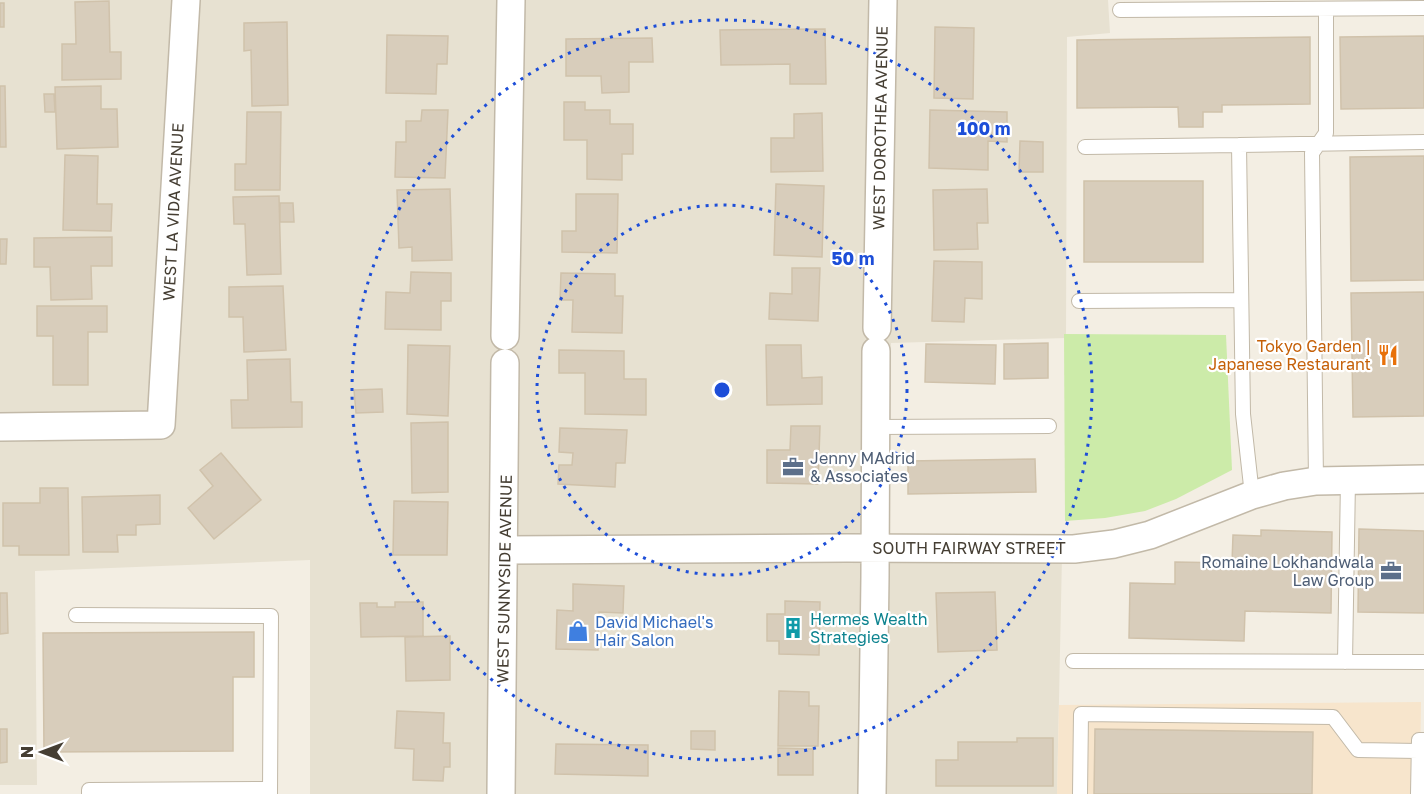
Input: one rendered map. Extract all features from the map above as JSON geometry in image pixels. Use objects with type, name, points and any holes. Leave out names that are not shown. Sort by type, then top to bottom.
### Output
[{"type":"street","name":"WEST LA VIDA AVENUE","points":[[0,427],[161,424],[186,0]]},
{"type":"street","points":[[505,336],[511,0]]},
{"type":"street","name":"WEST DOROTHEA AVENUE","points":[[872,794],[876,340],[883,0]]},
{"type":"street","name":"WEST SUNNYSIDE AVENUE","points":[[501,794],[505,363]]},
{"type":"street","name":"SOUTH FAIRWAY STREET","points":[[504,550],[1074,549],[1114,544],[1150,535],[1252,495],[1284,486],[1316,481],[1424,479]]},
{"type":"lane","points":[[1120,10],[1424,8]]},
{"type":"lane","points":[[1316,481],[1312,153],[1326,133],[1326,9]]},
{"type":"lane","points":[[1085,147],[1424,142]]},
{"type":"lane","points":[[1239,145],[1243,414],[1252,495]]},
{"type":"lane","points":[[1079,301],[1241,300]]},
{"type":"lane","points":[[876,427],[1049,426]]},
{"type":"lane","points":[[1345,662],[1348,480]]},
{"type":"lane","points":[[76,615],[271,616],[270,791],[89,790],[89,794]]},
{"type":"lane","points":[[1073,661],[1424,662]]},
{"type":"lane","points":[[1080,794],[1081,714],[1333,717],[1358,750],[1420,744],[1418,794]]},
{"type":"shaded area","points":[[0,0],[1108,0],[1110,33],[1067,37],[1066,338],[891,343],[889,555],[1062,556],[1057,794],[310,794],[310,560],[35,571],[37,785],[0,785]]},
{"type":"shaded area","points":[[1421,702],[1420,766],[1424,794],[1057,794],[1059,705]]},
{"type":"green space","points":[[1064,334],[1226,335],[1232,470],[1176,499],[1145,511],[1105,518],[1065,521]]},
{"type":"building","points":[[109,1],[110,52],[121,52],[121,79],[62,80],[62,44],[76,44],[75,2]]},
{"type":"building","points":[[0,3],[4,3],[4,27],[0,27]]},
{"type":"building","points":[[287,22],[288,105],[252,106],[251,50],[244,51],[244,23]]},
{"type":"building","points":[[935,27],[974,28],[973,99],[934,98]]},
{"type":"building","points":[[825,29],[826,84],[790,84],[790,64],[721,65],[720,30]]},
{"type":"building","points":[[387,35],[448,36],[447,64],[437,64],[436,94],[386,93]]},
{"type":"building","points":[[1424,36],[1424,108],[1341,109],[1340,37]]},
{"type":"building","points":[[1310,37],[1310,104],[1222,105],[1222,112],[1203,112],[1203,127],[1179,127],[1178,107],[1077,108],[1077,40]]},
{"type":"building","points":[[652,38],[653,62],[629,62],[629,92],[602,93],[601,76],[566,76],[566,39]]},
{"type":"building","points":[[0,86],[5,86],[6,147],[0,147]]},
{"type":"building","points":[[101,86],[101,109],[117,109],[118,147],[57,149],[55,87]]},
{"type":"building","points":[[44,94],[54,94],[55,112],[45,112]]},
{"type":"building","points":[[564,102],[585,102],[585,110],[610,110],[610,124],[633,124],[633,154],[622,154],[622,180],[587,179],[587,140],[564,140]]},
{"type":"building","points":[[422,110],[448,110],[445,178],[395,177],[396,142],[406,142],[406,121],[421,121]]},
{"type":"building","points":[[930,110],[1007,112],[1007,142],[988,141],[988,170],[929,168]]},
{"type":"building","points":[[247,112],[281,112],[280,190],[235,190],[235,164],[246,164]]},
{"type":"building","points":[[822,113],[823,171],[771,172],[771,138],[794,138],[794,114]]},
{"type":"building","points":[[1020,141],[1043,142],[1043,172],[1019,172]]},
{"type":"building","points":[[65,155],[98,156],[97,204],[112,204],[111,231],[63,230]]},
{"type":"building","points":[[1424,156],[1424,280],[1351,281],[1350,157]]},
{"type":"building","points":[[1084,181],[1203,181],[1203,262],[1084,262]]},
{"type":"building","points":[[776,184],[824,186],[822,257],[774,255]]},
{"type":"building","points":[[450,189],[452,260],[412,261],[412,247],[399,248],[397,190]]},
{"type":"building","points":[[987,189],[988,223],[977,223],[978,249],[934,250],[933,190]]},
{"type":"building","points":[[576,194],[618,194],[617,253],[562,252],[562,231],[576,231]]},
{"type":"building","points":[[279,196],[281,274],[247,275],[245,224],[234,224],[233,197]]},
{"type":"building","points":[[280,203],[293,203],[294,222],[280,222]]},
{"type":"building","points":[[112,237],[112,266],[91,266],[92,299],[51,300],[50,267],[34,267],[34,238]]},
{"type":"building","points":[[0,239],[7,239],[6,264],[0,264]]},
{"type":"building","points":[[934,261],[982,262],[982,299],[965,298],[964,322],[932,321]]},
{"type":"building","points":[[792,268],[820,268],[818,321],[769,319],[770,293],[792,294]]},
{"type":"building","points":[[411,272],[451,273],[451,301],[441,301],[441,330],[385,329],[386,292],[410,293]]},
{"type":"building","points":[[561,273],[615,274],[615,296],[623,296],[622,333],[572,332],[573,300],[560,300]]},
{"type":"building","points":[[283,286],[286,350],[244,352],[243,317],[229,317],[229,287]]},
{"type":"building","name":"Tokyo Garden | Japanese Restaurant","points":[[1424,292],[1424,416],[1353,417],[1351,293]]},
{"type":"building","points":[[37,306],[107,306],[107,332],[88,332],[88,385],[53,385],[53,336],[37,336]]},
{"type":"building","points":[[1048,343],[1048,378],[1004,379],[1004,344]]},
{"type":"building","points":[[926,344],[996,345],[995,384],[925,382]]},
{"type":"building","points":[[408,345],[450,346],[448,416],[407,414]]},
{"type":"building","points":[[766,345],[801,345],[802,378],[822,377],[822,404],[767,405]]},
{"type":"building","points":[[559,350],[624,351],[624,379],[646,379],[646,415],[585,414],[585,373],[559,373]]},
{"type":"building","points":[[290,359],[291,402],[302,402],[302,427],[232,428],[231,400],[248,400],[247,360]]},
{"type":"building","points":[[382,389],[383,412],[356,413],[354,390]]},
{"type":"building","points":[[448,422],[448,492],[412,493],[411,423]]},
{"type":"building","name":"Jenny MAdrid & Associates","points":[[791,426],[820,426],[818,484],[767,483],[767,450],[790,450]]},
{"type":"building","points":[[560,428],[627,430],[625,463],[616,463],[615,487],[558,484],[559,465],[572,465],[573,453],[559,452]]},
{"type":"building","points":[[221,453],[261,500],[214,539],[188,508],[213,486],[200,470]]},
{"type":"building","points":[[1035,459],[1036,492],[908,494],[908,461]]},
{"type":"building","points":[[40,488],[68,488],[69,555],[19,555],[19,546],[3,546],[3,503],[40,503]]},
{"type":"building","points":[[160,495],[160,524],[136,525],[136,535],[117,535],[118,552],[83,552],[82,497]]},
{"type":"building","points":[[394,501],[448,502],[447,555],[393,555]]},
{"type":"building","name":"Romaine Lokhandwala Law Group","points":[[1359,529],[1424,531],[1424,613],[1358,612]]},
{"type":"building","points":[[1261,530],[1332,532],[1331,613],[1245,611],[1244,641],[1129,638],[1130,583],[1175,584],[1175,562],[1232,563],[1233,535],[1261,536]]},
{"type":"building","name":"David Michael's Hair Salon","points":[[573,584],[624,586],[623,613],[599,612],[598,650],[556,649],[557,610],[573,611]]},
{"type":"building","points":[[995,592],[997,650],[938,652],[936,593]]},
{"type":"building","points":[[0,593],[7,593],[8,633],[0,634]]},
{"type":"building","name":"Hermes Wealth Strategies","points":[[785,601],[820,602],[819,655],[779,654],[779,641],[767,641],[767,614],[785,614]]},
{"type":"building","points":[[395,602],[423,602],[423,636],[361,637],[360,603],[377,603],[377,607],[395,607]]},
{"type":"building","points":[[254,632],[254,677],[233,677],[233,751],[44,752],[43,633]]},
{"type":"building","points":[[450,636],[450,680],[406,681],[405,637]]},
{"type":"building","points":[[779,691],[809,692],[809,706],[819,706],[818,746],[778,746]]},
{"type":"building","points":[[397,711],[444,713],[443,743],[450,743],[450,767],[444,767],[443,781],[413,780],[414,749],[395,748]]},
{"type":"building","points":[[0,729],[7,729],[7,762],[0,763]]},
{"type":"building","points":[[1095,729],[1313,732],[1312,794],[1094,794]]},
{"type":"building","points":[[691,731],[715,731],[715,750],[691,749]]},
{"type":"building","points":[[1017,738],[1053,738],[1053,786],[936,786],[936,760],[958,760],[958,742],[1017,742]]},
{"type":"building","points":[[556,744],[648,745],[648,776],[555,774]]},
{"type":"building","points":[[778,748],[813,749],[813,775],[778,775]]},
{"type":"place","name":"Tokyo Garden | Japanese Restaurant","points":[[1388,355]]},
{"type":"place","name":"Jenny MAdrid & Associates","points":[[793,467]]},
{"type":"place","name":"Romaine Lokhandwala Law Group","points":[[1391,571]]},
{"type":"place","name":"Hermes Wealth Strategies","points":[[793,628]]},
{"type":"place","name":"David Michael's Hair Salon","points":[[578,631]]}]
